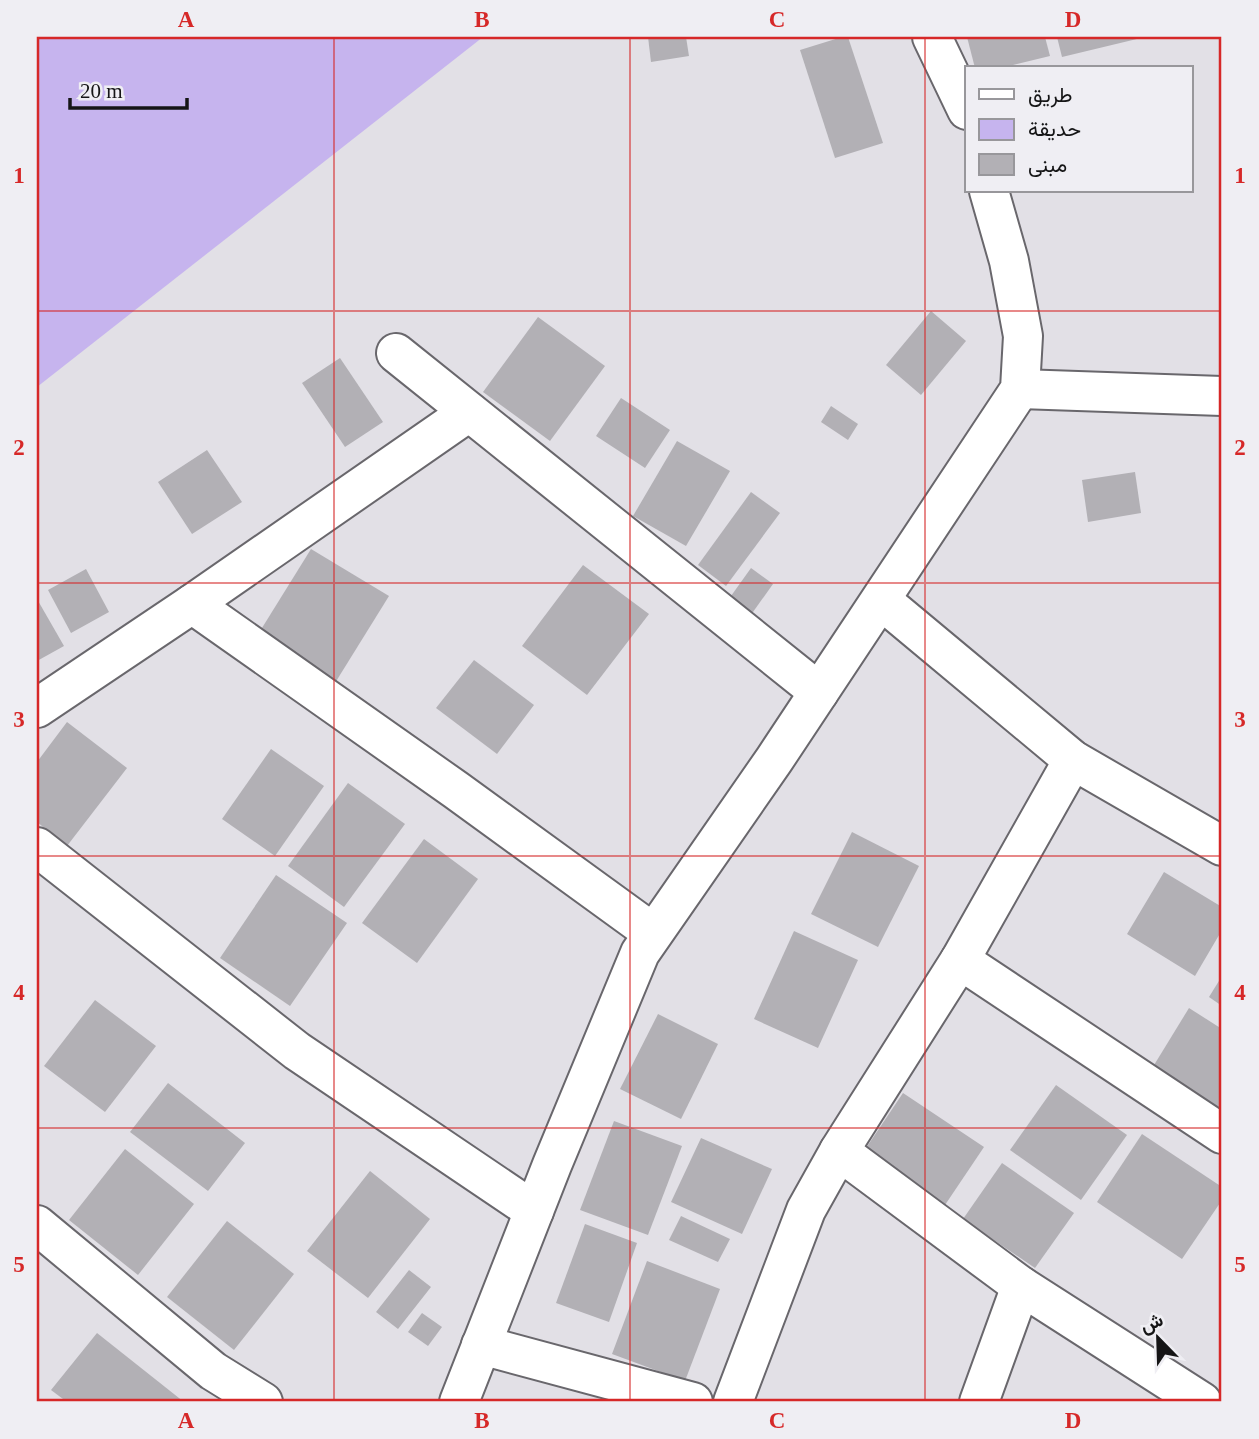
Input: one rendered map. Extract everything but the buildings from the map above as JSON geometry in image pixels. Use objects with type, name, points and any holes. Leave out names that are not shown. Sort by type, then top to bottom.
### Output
[{"type":"street","points":[[932,37],[965,106]]},
{"type":"street","points":[[459,1402],[640,953],[820,692],[1020,389],[1023,337],[1009,261],[989,192]]},
{"type":"street","points":[[396,354],[820,692]]},
{"type":"street","points":[[1020,389],[1222,396]]},
{"type":"street","points":[[37,708],[469,412]]},
{"type":"street","points":[[881,600],[1073,760],[1222,846]]},
{"type":"street","points":[[192,604],[653,933]]},
{"type":"street","points":[[733,1402],[806,1210],[839,1151],[960,960],[1073,760]]},
{"type":"street","points":[[37,847],[297,1051],[534,1211]]},
{"type":"street","points":[[960,960],[1222,1135]]},
{"type":"street","points":[[839,1151],[1021,1286],[1202,1402]]},
{"type":"street","points":[[37,1225],[213,1371],[263,1402]]},
{"type":"street","points":[[979,1402],[1021,1286]]},
{"type":"street","points":[[481,1345],[693,1402]]},
{"type":"green space","points":[[37,37],[483,37],[37,387]]}]
